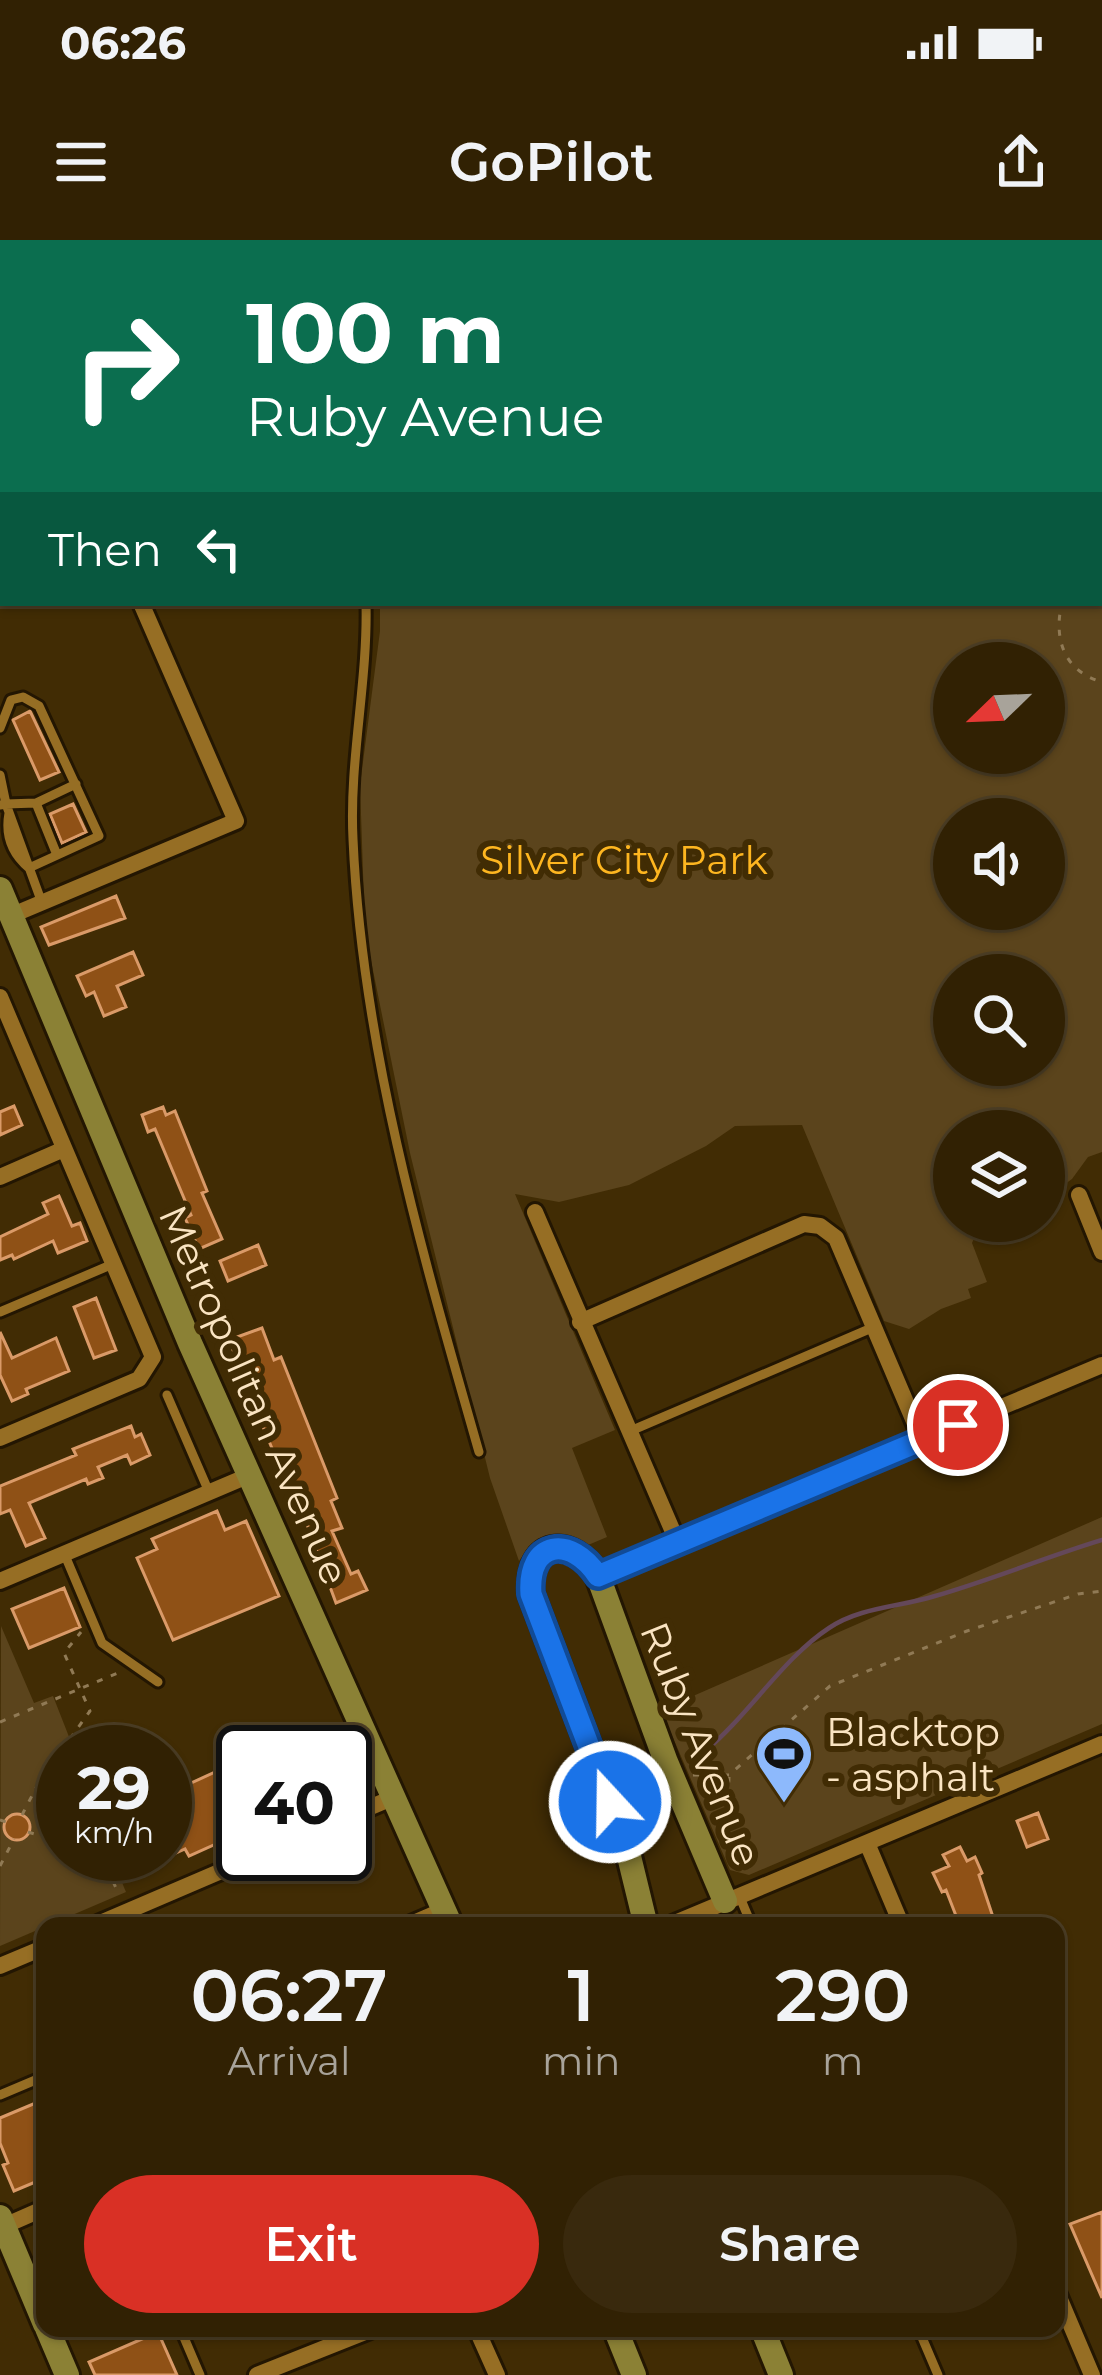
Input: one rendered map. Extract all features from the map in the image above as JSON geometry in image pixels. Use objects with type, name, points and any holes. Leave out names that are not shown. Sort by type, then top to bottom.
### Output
[{"type":"main road","name":"Metropolitan Avenue","points":[[0,890],[180,1321],[447,1916]]},
{"type":"main road","points":[[598,1576],[587,1560],[554,1548],[538,1556],[530,1574],[531,1594],[626,1844],[644,1916]]},
{"type":"main road","name":"Ruby Avenue","points":[[598,1576],[666,1762],[732,1898]]},
{"type":"main road","points":[[3,2230],[36,2304]]},
{"type":"main road","points":[[51,2337],[67,2375]]},
{"type":"main road","points":[[619,2337],[634,2375]]},
{"type":"main road","points":[[766,2337],[781,2375]]},
{"type":"street","points":[[10,916],[236,821],[142,606]]},
{"type":"street","points":[[0,997],[153,1357],[139,1379],[0,1438]]},
{"type":"street","points":[[0,1177],[64,1150]]},
{"type":"street","points":[[1078,1195],[1102,1252]]},
{"type":"street","points":[[535,1212],[676,1541]]},
{"type":"street","points":[[580,1322],[804,1224],[820,1226],[836,1238],[922,1440]]},
{"type":"street","points":[[598,1576],[1102,1365]]},
{"type":"street","points":[[0,1581],[250,1475]]},
{"type":"street","points":[[689,1917],[1102,1744]]},
{"type":"street","points":[[372,1807],[392,1798]]},
{"type":"street","points":[[867,1843],[898,1917]]},
{"type":"street","points":[[114,1917],[216,1873]]},
{"type":"street","points":[[0,1966],[36,1951]]},
{"type":"street","points":[[3,2230],[36,2214]]},
{"type":"street","points":[[1065,2311],[1092,2375]]},
{"type":"street","points":[[257,2375],[352,2337]]},
{"type":"street","points":[[480,2337],[497,2375]]},
{"type":"lane","points":[[366,606],[352,792],[360,932],[391,1108],[428,1274],[479,1452]]},
{"type":"lane","points":[[0,728],[11,700],[32,700],[51,729],[99,836],[29,868]]},
{"type":"lane","points":[[0,775],[5,807],[42,902]]},
{"type":"lane","points":[[5,807],[36,803],[76,784]]},
{"type":"lane","points":[[36,803],[58,855]]},
{"type":"lane","points":[[0,1312],[113,1264]]},
{"type":"lane","points":[[628,1432],[874,1327]]},
{"type":"lane","points":[[167,1396],[209,1492]]},
{"type":"lane","points":[[64,1553],[102,1643],[158,1682]]},
{"type":"lane","points":[[732,1898],[746,1917]]},
{"type":"lane","points":[[0,2095],[36,2080]]},
{"type":"lane","points":[[184,2337],[200,2375]]},
{"type":"lane","points":[[922,2337],[938,2375]]},
{"type":"path","points":[[1063,606],[1057,628],[1063,652],[1078,673],[1102,682]]},
{"type":"path","points":[[685,1774],[729,1775],[816,1696],[842,1680],[967,1631],[1078,1594],[1102,1591]]},
{"type":"path","points":[[22,1816],[39,1781],[89,1711],[64,1653],[85,1626]]},
{"type":"path","points":[[0,1722],[120,1672]]},
{"type":"path","points":[[720,1855],[740,1839],[728,1806],[729,1775]]},
{"type":"path","points":[[28,1832],[36,1835]]},
{"type":"path","points":[[0,1866],[14,1839]]},
{"type":"path","points":[[113,1881],[120,1897]]},
{"type":"green space","name":"Silver City Park","points":[[380,606],[1102,606],[1102,1152],[1088,1157],[1065,1184],[1065,1110],[933,1110],[933,1242],[972,1242],[987,1282],[968,1289],[971,1298],[909,1329],[884,1321],[802,1125],[735,1126],[629,1185],[559,1202],[515,1194],[615,1430],[572,1448],[607,1537],[581,1548],[557,1535],[529,1546],[519,1561],[490,1478],[410,1153],[365,931],[360,785]]},
{"type":"green space","points":[[1102,1517],[1102,1724],[749,1875],[730,1870],[661,1710]]},
{"type":"green space","points":[[1,1626],[34,1703],[53,1696],[64,1725],[36,1725],[36,1881],[121,1881],[126,1892],[68,1917],[36,1917],[36,1931],[0,1946]]},
{"type":"building","points":[[30,711],[59,772],[40,780],[13,720]]},
{"type":"building","points":[[73,804],[86,832],[62,843],[50,814]]},
{"type":"building","points":[[116,896],[125,918],[49,945],[41,927]]},
{"type":"building","points":[[133,952],[143,975],[117,986],[126,1007],[104,1016],[94,992],[86,996],[77,976]]},
{"type":"building","points":[[14,1106],[22,1125],[0,1135],[0,1112]]},
{"type":"building","points":[[163,1107],[166,1115],[175,1111],[222,1239],[199,1249],[185,1218],[191,1215],[155,1129],[148,1132],[142,1115]]},
{"type":"building","points":[[59,1196],[72,1226],[80,1223],[87,1241],[58,1253],[53,1241],[14,1259],[12,1255],[0,1260],[0,1237],[48,1214],[43,1203]]},
{"type":"building","points":[[258,1245],[266,1265],[228,1281],[220,1261]]},
{"type":"building","points":[[96,1298],[116,1350],[94,1358],[74,1307]]},
{"type":"building","points":[[262,1328],[274,1360],[281,1357],[337,1498],[331,1501],[342,1528],[332,1531],[351,1574],[358,1571],[367,1590],[336,1603],[302,1511],[299,1513],[256,1410],[262,1407],[254,1387],[258,1385],[245,1357],[237,1360],[229,1340]]},
{"type":"building","points":[[0,1332],[12,1358],[56,1338],[69,1371],[26,1389],[28,1394],[12,1401],[0,1375]]},
{"type":"building","points":[[131,1426],[135,1437],[141,1434],[150,1455],[131,1464],[127,1455],[98,1467],[103,1478],[88,1484],[86,1479],[29,1503],[45,1538],[26,1546],[10,1510],[0,1514],[0,1486]]},
{"type":"building","points":[[217,1511],[225,1530],[246,1521],[279,1596],[173,1640],[137,1558],[157,1549],[152,1539]]},
{"type":"building","points":[[64,1588],[80,1627],[29,1648],[12,1609]]},
{"type":"building","points":[[216,1772],[216,1844],[192,1855],[192,1783]]},
{"type":"building","points":[[1038,1813],[1048,1839],[1027,1847],[1017,1821]]},
{"type":"building","points":[[17,1814],[30,1827],[17,1840],[4,1827]]},
{"type":"building","points":[[960,1847],[967,1861],[975,1857],[993,1917],[956,1917],[933,1873],[949,1866],[943,1855]]},
{"type":"building","points":[[36,2103],[36,2182],[14,2191],[3,2165],[8,2163],[0,2143],[0,2118]]},
{"type":"building","points":[[1102,2212],[1102,2298],[1070,2224]]},
{"type":"building","points":[[146,2337],[160,2337],[177,2375],[95,2375],[89,2362]]},
{"type":"waterway","points":[[704,1752],[796,1655],[841,1621],[956,1590],[1102,1540]]},
{"type":"place","name":"Blacktop - asphalt","points":[[784,1805]]},
{"type":"route","points":[[610,1802],[531,1594],[530,1574],[538,1556],[554,1548],[572,1551],[587,1560],[598,1576],[958,1425]]}]
